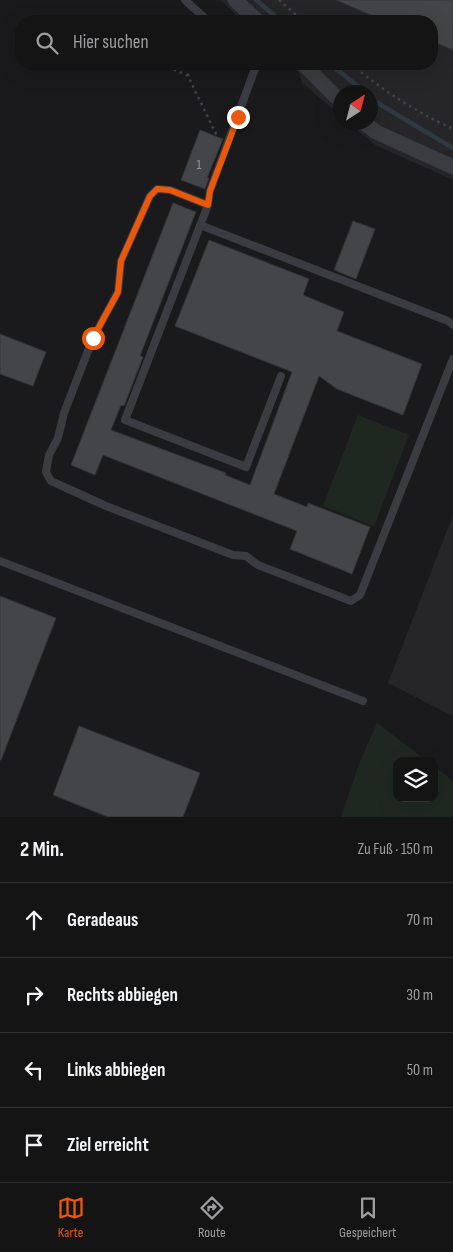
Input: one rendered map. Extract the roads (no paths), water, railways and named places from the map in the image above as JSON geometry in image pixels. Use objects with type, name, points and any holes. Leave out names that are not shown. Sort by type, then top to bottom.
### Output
[{"type":"street","points":[[235,0],[251,15]]},
{"type":"street","points":[[309,70],[333,94]]},
{"type":"street","points":[[373,130],[453,167]]},
{"type":"lane","points":[[185,0],[201,15]]},
{"type":"lane","points":[[254,70],[210,191],[208,205],[126,420],[246,468],[281,376]]},
{"type":"lane","points":[[208,205],[170,190],[157,189],[150,196],[121,261],[118,292],[93,338],[64,413],[58,438],[49,455],[46,472],[51,481],[106,506],[233,555],[246,556],[258,565],[350,601],[360,595],[453,358]]},
{"type":"lane","points":[[200,225],[448,321],[453,325]]},
{"type":"lane","points":[[0,561],[363,701]]},
{"type":"waterway","points":[[256,0],[274,15]]},
{"type":"waterway","points":[[338,70],[356,85]]},
{"type":"waterway","points":[[378,103],[453,148]]}]
